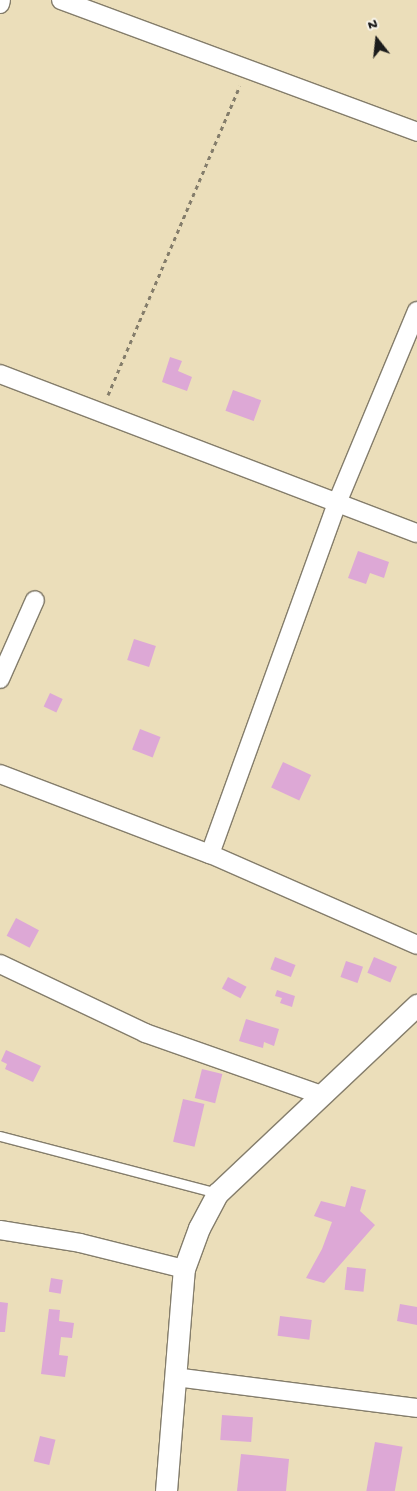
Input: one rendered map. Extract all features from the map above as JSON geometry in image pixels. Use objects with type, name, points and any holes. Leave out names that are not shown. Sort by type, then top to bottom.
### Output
[{"type":"street","points":[[0,4],[1,0]]},
{"type":"street","points":[[61,0],[246,71],[417,132]]},
{"type":"street","points":[[210,854],[336,502],[417,311]]},
{"type":"street","points":[[0,374],[417,533]]},
{"type":"street","points":[[0,679],[35,600]]},
{"type":"street","points":[[0,774],[210,854],[417,945]]},
{"type":"street","points":[[0,964],[145,1033],[321,1095]]},
{"type":"street","points":[[166,1491],[184,1269],[198,1228],[218,1193],[417,1005]]},
{"type":"street","points":[[0,1230],[80,1243],[184,1269]]},
{"type":"street","points":[[175,1377],[417,1408]]},
{"type":"lane","points":[[0,1136],[218,1193]]},
{"type":"path","points":[[101,413],[246,71]]},
{"type":"building","points":[[170,357],[182,361],[178,371],[192,377],[187,391],[162,382]]},
{"type":"building","points":[[233,390],[261,400],[254,421],[225,411]]},
{"type":"building","points":[[358,551],[389,562],[384,578],[370,573],[366,584],[348,578]]},
{"type":"building","points":[[134,639],[156,646],[149,667],[127,660]]},
{"type":"building","points":[[50,693],[63,699],[56,713],[44,707]]},
{"type":"building","points":[[140,729],[161,737],[153,757],[132,750]]},
{"type":"building","points":[[283,762],[311,775],[299,800],[271,787]]},
{"type":"building","points":[[16,918],[39,930],[30,948],[7,936]]},
{"type":"building","points":[[275,957],[296,965],[291,977],[270,969]]},
{"type":"building","points":[[374,957],[397,967],[390,982],[367,973]]},
{"type":"building","points":[[346,961],[363,967],[357,983],[340,977]]},
{"type":"building","points":[[228,977],[247,987],[240,998],[222,988]]},
{"type":"building","points":[[277,990],[295,996],[292,1007],[280,1003],[282,998],[275,996]]},
{"type":"building","points":[[246,1019],[279,1029],[274,1046],[264,1042],[263,1048],[239,1041]]},
{"type":"building","points":[[6,1050],[41,1066],[33,1082],[5,1069],[7,1064],[1,1061]]},
{"type":"building","points":[[202,1069],[222,1074],[215,1103],[195,1098]]},
{"type":"building","points":[[183,1099],[204,1104],[195,1147],[173,1142]]},
{"type":"building","points":[[351,1186],[366,1190],[360,1211],[375,1225],[324,1283],[306,1278],[322,1249],[332,1222],[314,1216],[321,1201],[345,1207]]},
{"type":"building","points":[[347,1267],[366,1269],[363,1292],[345,1290]]},
{"type":"building","points":[[51,1278],[63,1280],[61,1294],[49,1292]]},
{"type":"building","points":[[0,1302],[8,1303],[5,1332],[0,1332]]},
{"type":"building","points":[[400,1304],[417,1307],[417,1325],[397,1321]]},
{"type":"building","points":[[49,1309],[60,1310],[59,1321],[74,1323],[72,1338],[61,1337],[59,1355],[68,1356],[65,1377],[41,1374]]},
{"type":"building","points":[[280,1316],[312,1320],[309,1340],[278,1336]]},
{"type":"building","points":[[222,1415],[253,1417],[251,1442],[220,1440]]},
{"type":"building","points":[[40,1436],[56,1440],[49,1465],[34,1461]]},
{"type":"building","points":[[375,1442],[403,1447],[395,1491],[366,1491]]},
{"type":"building","points":[[241,1454],[289,1459],[286,1491],[237,1491]]}]
